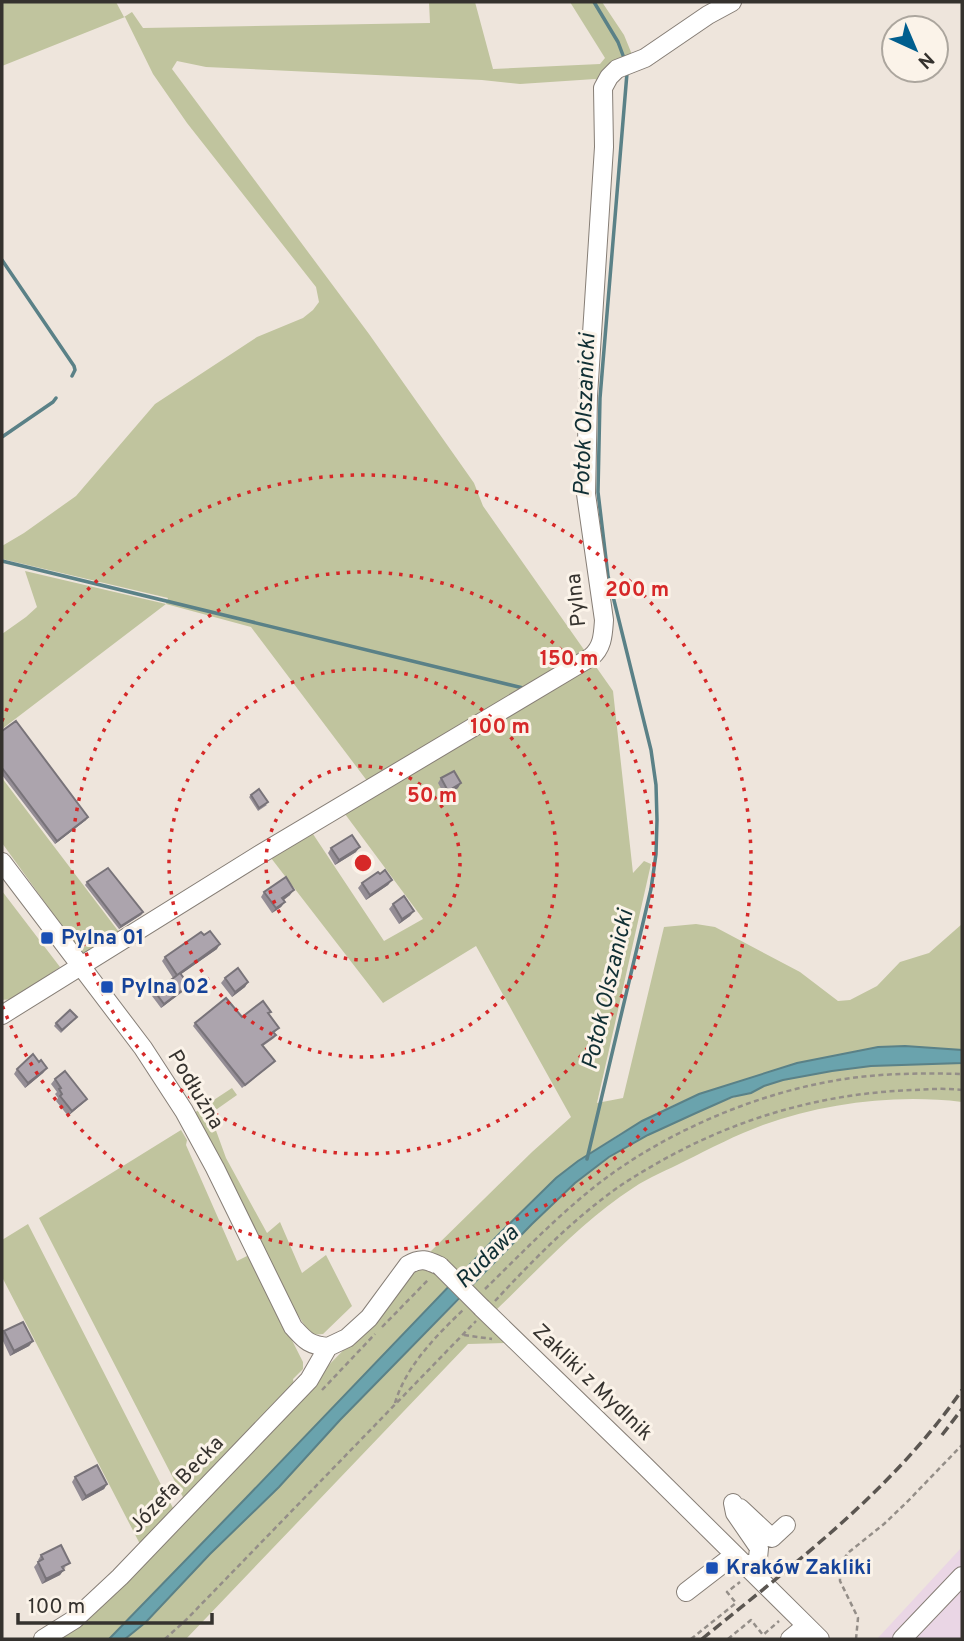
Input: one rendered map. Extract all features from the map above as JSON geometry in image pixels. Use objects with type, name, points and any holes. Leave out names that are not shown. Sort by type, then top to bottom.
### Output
[{"type":"street","name":"Pylna","points":[[2,1015],[269,849],[598,651],[604,620],[586,494],[588,396],[604,147],[603,88],[609,77],[624,66],[645,58],[732,2]]},
{"type":"street","name":"Podłużna","points":[[2,862],[143,1048],[184,1111],[293,1327],[308,1343],[328,1347]]},
{"type":"street","name":"Zakliki z Mydlnik","points":[[328,1347],[347,1338],[369,1318],[408,1265],[417,1259],[440,1266],[734,1555],[746,1573],[820,1639]]},
{"type":"street","name":"Józefa Becka","points":[[43,1639],[75,1619],[129,1567],[309,1380],[328,1347]]},
{"type":"street","points":[[746,1573],[758,1558],[759,1548],[734,1508],[741,1508],[772,1538],[786,1525]]},
{"type":"street","points":[[686,1592],[734,1555]]},
{"type":"street","points":[[902,1639],[962,1578]]},
{"type":"street","points":[[790,1639],[806,1626]]},
{"type":"path","points":[[165,1639],[463,1335],[480,1304],[547,1229],[595,1186],[685,1130],[769,1097],[845,1079],[895,1074],[962,1074]]},
{"type":"path","points":[[395,1404],[399,1388],[433,1340],[480,1304],[620,1185],[689,1146],[736,1125],[784,1109],[828,1099],[878,1091],[962,1090]]},
{"type":"path","points":[[463,1335],[516,1342]]},
{"type":"path","points":[[856,1639],[858,1618],[840,1581],[843,1560],[908,1501],[962,1445]]},
{"type":"path","points":[[691,1639],[736,1603],[727,1592],[746,1573]]},
{"type":"path","points":[[727,1639],[751,1620],[763,1635],[784,1617]]},
{"type":"shaded area","points":[[962,1547],[962,1639],[877,1639]]},
{"type":"green space","points":[[2,2],[116,2],[124,17],[132,12],[143,28],[430,23],[429,2],[475,2],[493,69],[600,64],[605,58],[570,2],[602,2],[624,35],[633,57],[601,82],[595,79],[520,84],[206,67],[177,61],[172,69],[369,334],[474,483],[483,506],[613,691],[633,873],[644,861],[651,864],[597,1103],[623,1098],[664,927],[696,924],[715,927],[800,972],[838,1001],[850,1000],[877,986],[900,962],[929,953],[962,924],[962,1050],[878,1047],[797,1063],[699,1094],[621,1133],[578,1161],[501,1232],[458,1277],[430,1252],[571,1117],[476,946],[383,1003],[271,858],[313,834],[384,941],[423,919],[345,814],[377,794],[251,627],[166,604],[168,598],[2,559],[2,546],[76,496],[155,404],[257,337],[303,318],[319,302],[316,287],[187,123],[153,74],[125,17],[2,66]]},
{"type":"green space","points":[[25,571],[166,604],[2,729],[2,634],[37,607]]},
{"type":"green space","points":[[2,778],[122,936],[85,958],[2,843]]},
{"type":"green space","points":[[2,891],[60,967],[14,999],[2,1000]]},
{"type":"green space","points":[[962,1063],[962,1102],[912,1099],[861,1102],[811,1111],[763,1125],[652,1177],[614,1201],[561,1247],[494,1312],[470,1288],[534,1220],[575,1183],[635,1142],[680,1119],[765,1086],[806,1075],[846,1068]]},
{"type":"green space","points":[[232,1088],[237,1095],[210,1114],[226,1158],[267,1233],[280,1222],[302,1273],[326,1255],[352,1306],[323,1334],[311,1335],[282,1291],[194,1113]]},
{"type":"green space","points":[[181,1130],[237,1261],[249,1255],[303,1362],[303,1369],[293,1379],[294,1385],[185,1501],[39,1218]]},
{"type":"green space","points":[[28,1224],[175,1512],[141,1546],[2,1277],[2,1240]]},
{"type":"green space","points":[[428,1268],[451,1285],[122,1627],[109,1639],[48,1639],[317,1377],[382,1311],[413,1274]]},
{"type":"green space","points":[[463,1296],[506,1343],[468,1344],[186,1639],[125,1639],[146,1622]]},
{"type":"water","name":"Rudawa","points":[[878,1047],[962,1050],[962,1063],[871,1066],[783,1080],[751,1093],[732,1097],[648,1135],[609,1157],[575,1183],[532,1224],[146,1622],[125,1639],[109,1639],[501,1232],[556,1178],[578,1161],[642,1121],[699,1094],[797,1063]]},
{"type":"building","points":[[16,721],[88,817],[57,841],[2,768],[2,731]]},
{"type":"building","points":[[454,771],[461,783],[448,791],[441,778]]},
{"type":"building","points":[[259,789],[268,802],[259,808],[251,795]]},
{"type":"building","points":[[352,835],[360,847],[339,860],[331,848]]},
{"type":"building","points":[[108,868],[143,912],[121,926],[87,882]]},
{"type":"building","points":[[385,870],[392,880],[370,895],[362,883]]},
{"type":"building","points":[[286,877],[294,890],[282,898],[285,902],[276,908],[264,892]]},
{"type":"building","points":[[404,896],[414,911],[402,919],[393,904]]},
{"type":"building","points":[[210,931],[220,944],[177,975],[165,957],[201,932],[204,935]]},
{"type":"building","points":[[238,968],[248,982],[235,992],[225,978]]},
{"type":"building","points":[[180,973],[189,985],[164,1004],[155,992]]},
{"type":"building","points":[[226,998],[242,1017],[263,1001],[279,1028],[273,1032],[276,1035],[262,1045],[275,1061],[245,1085],[195,1023]]},
{"type":"building","points":[[70,1010],[77,1017],[62,1030],[56,1023]]},
{"type":"building","points":[[33,1054],[47,1068],[28,1083],[17,1069]]},
{"type":"building","points":[[65,1071],[87,1099],[72,1111],[60,1096],[61,1088],[55,1079]]},
{"type":"building","points":[[23,1322],[33,1341],[14,1351],[4,1331]]},
{"type":"building","points":[[97,1465],[107,1484],[86,1496],[75,1477]]},
{"type":"building","points":[[61,1545],[70,1563],[62,1567],[64,1570],[46,1579],[38,1562],[43,1559],[41,1555]]},
{"type":"waterway","name":"Potok Olszanicki","points":[[594,2],[618,42],[624,58]]},
{"type":"waterway","name":"Potok Olszanicki","points":[[587,1159],[651,889],[656,854],[656,785],[651,750],[608,576],[598,492],[600,398],[627,73]]},
{"type":"waterway","points":[[2,260],[74,366],[72,376]]},
{"type":"waterway","points":[[2,437],[56,398]]},
{"type":"waterway","points":[[2,561],[523,688]]},
{"type":"railway","points":[[702,1639],[807,1553],[874,1493],[935,1426],[962,1390]]},
{"type":"railway","points":[[942,1435],[962,1409]]},
{"type":"place","name":"Pylna 01","points":[[47,938]]},
{"type":"place","name":"Pylna 02","points":[[107,987]]},
{"type":"place","name":"Kraków Zakliki","points":[[712,1568]]}]
